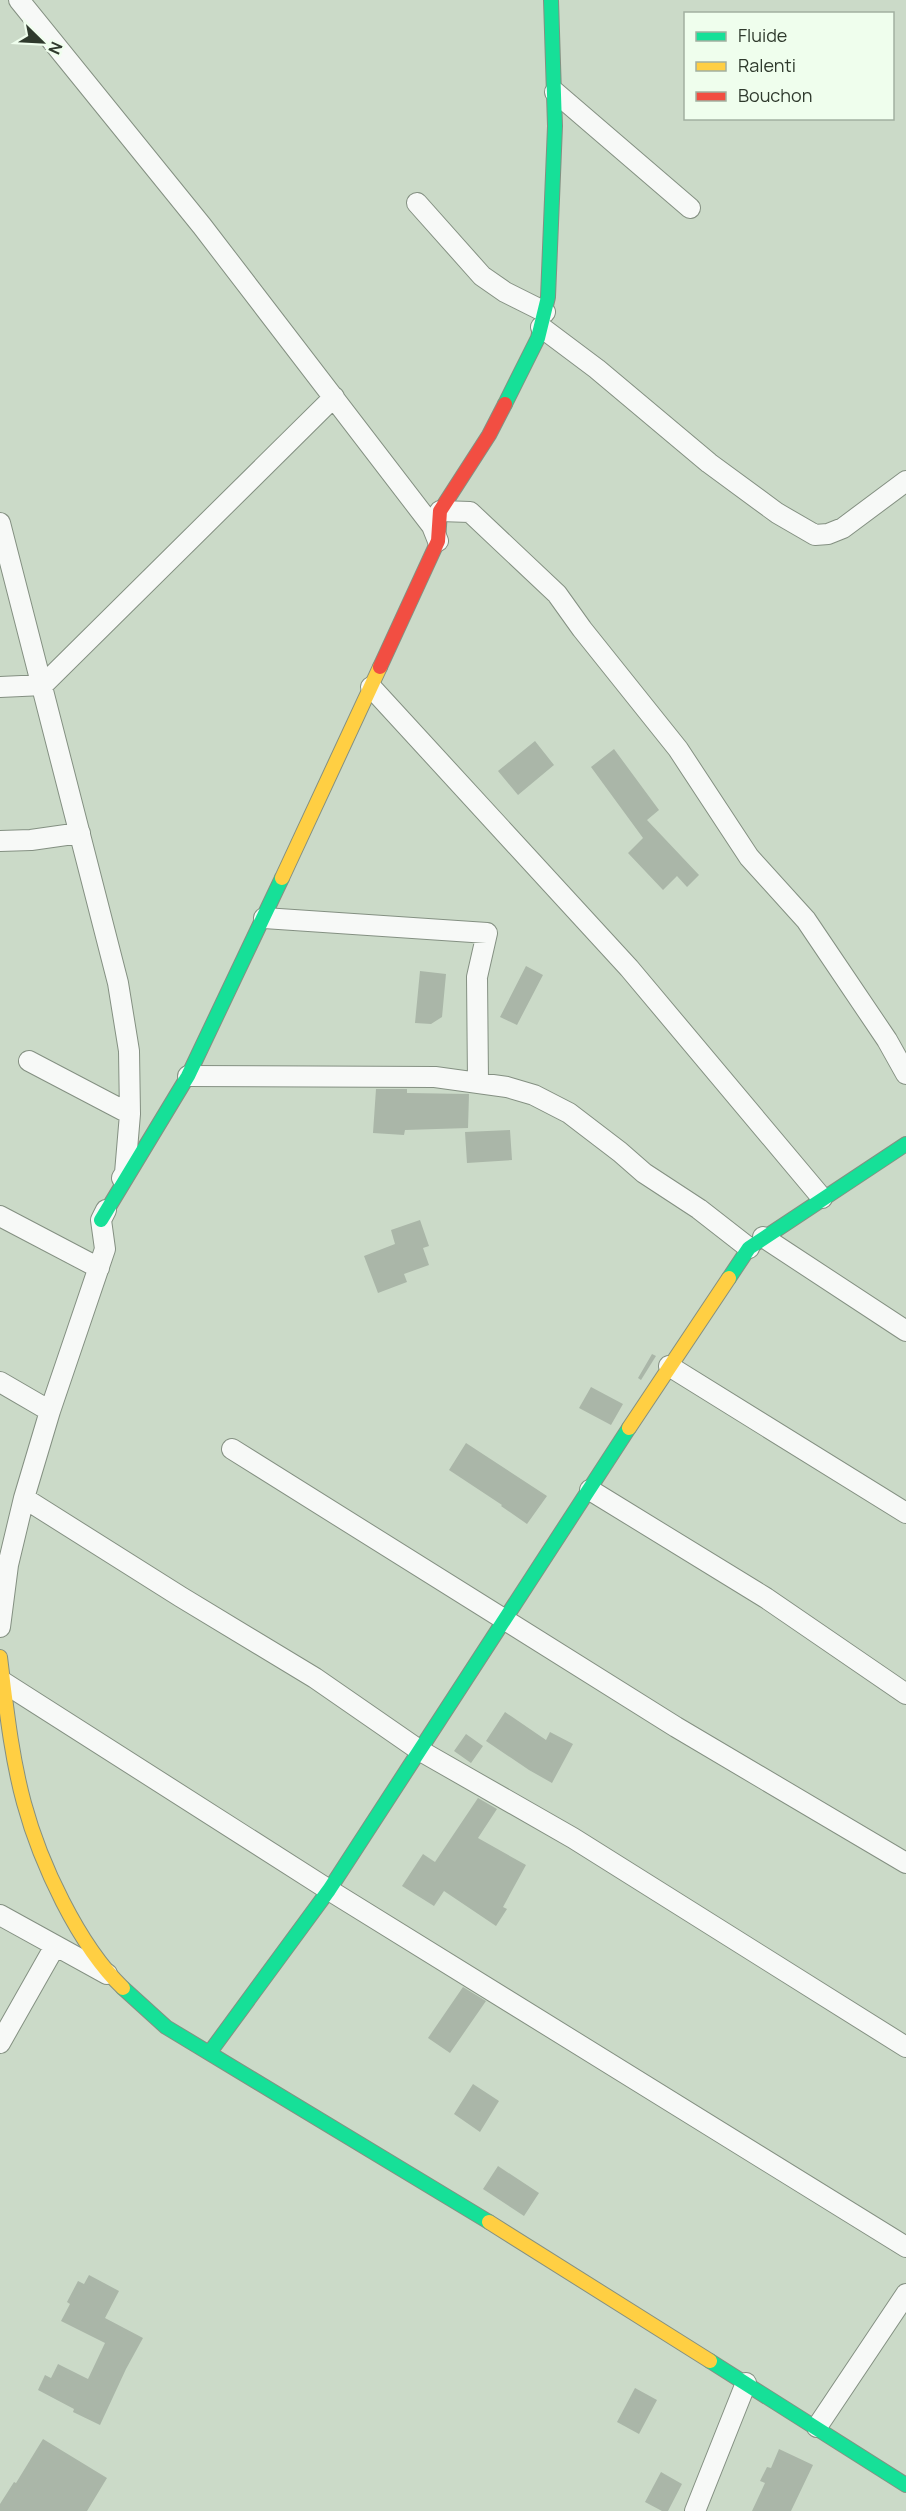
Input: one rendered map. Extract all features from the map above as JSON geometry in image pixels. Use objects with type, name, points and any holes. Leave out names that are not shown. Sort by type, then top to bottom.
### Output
[{"type":"street","points":[[19,0],[202,226],[432,526],[438,541]]},
{"type":"street","points":[[101,1220],[188,1076],[232,988],[438,541],[440,511],[489,435],[543,319],[548,297],[555,92],[551,0]]},
{"type":"street","points":[[555,92],[690,208]]},
{"type":"street","points":[[417,203],[482,276],[543,319],[597,369],[710,463],[801,529],[815,535],[828,534],[843,528],[906,481]]},
{"type":"street","points":[[0,687],[43,685],[334,397]]},
{"type":"street","points":[[440,511],[470,512],[556,594],[678,749],[749,856],[806,920],[887,1040],[906,1074]]},
{"type":"street","points":[[0,523],[118,983],[129,1051],[130,1114],[125,1173],[101,1220],[105,1249],[50,1411],[24,1497],[8,1565],[0,1627]]},
{"type":"street","points":[[371,687],[629,968],[822,1198]]},
{"type":"street","points":[[0,841],[31,840],[80,833]]},
{"type":"street","points":[[264,918],[487,933],[477,977],[478,1082]]},
{"type":"street","points":[[29,1061],[130,1114]]},
{"type":"street","points":[[188,1076],[435,1077],[478,1082],[534,1095],[569,1113],[644,1173],[699,1209],[906,1331]]},
{"type":"street","points":[[210,2052],[329,1890],[506,1621],[669,1366],[756,1243],[905,1146]]},
{"type":"street","points":[[0,1216],[99,1268]]},
{"type":"street","points":[[669,1366],[839,1469],[906,1514]]},
{"type":"street","points":[[0,1382],[50,1411]]},
{"type":"street","points":[[232,1449],[676,1727],[906,1863]]},
{"type":"street","points":[[590,1490],[766,1598],[906,1694]]},
{"type":"street","points":[[24,1497],[181,1597],[315,1678],[419,1750],[582,1844],[906,2047]]},
{"type":"street","points":[[0,1658],[9,1729],[24,1803],[52,1879],[79,1931],[112,1977],[166,2027],[524,2244],[817,2427],[906,2486]]},
{"type":"street","points":[[3,1682],[329,1890],[906,2247]]},
{"type":"street","points":[[0,1915],[112,1977]]},
{"type":"street","points":[[0,2043],[55,1946]]},
{"type":"street","points":[[817,2427],[906,2294]]},
{"type":"street","points":[[695,2511],[746,2383]]},
{"type":"building","points":[[535,741],[554,765],[518,795],[498,771]]},
{"type":"building","points":[[614,749],[659,810],[647,820],[699,875],[687,887],[677,876],[663,890],[628,853],[643,838],[591,767]]},
{"type":"building","points":[[526,966],[543,975],[517,1025],[500,1017]]},
{"type":"building","points":[[420,971],[446,974],[442,1017],[431,1024],[415,1023]]},
{"type":"building","points":[[376,1089],[407,1089],[407,1093],[469,1094],[468,1128],[405,1130],[404,1135],[373,1133]]},
{"type":"building","points":[[510,1130],[512,1160],[467,1163],[465,1132]]},
{"type":"building","points":[[420,1220],[429,1246],[423,1248],[429,1265],[404,1274],[407,1282],[378,1293],[364,1256],[395,1244],[391,1230]]},
{"type":"building","points":[[652,1354],[656,1356],[641,1380],[638,1378]]},
{"type":"building","points":[[591,1387],[623,1404],[611,1425],[579,1408]]},
{"type":"building","points":[[466,1443],[547,1496],[527,1524],[449,1470]]},
{"type":"building","points":[[505,1712],[546,1740],[550,1732],[573,1744],[552,1783],[486,1741]]},
{"type":"building","points":[[466,1734],[483,1746],[471,1763],[454,1751]]},
{"type":"building","points":[[478,1798],[497,1809],[478,1838],[526,1865],[503,1907],[507,1909],[496,1926],[444,1891],[434,1906],[402,1886],[423,1854],[435,1862]]},
{"type":"building","points":[[463,1987],[486,2001],[450,2053],[428,2038]]},
{"type":"building","points":[[473,2084],[499,2101],[480,2132],[454,2114]]},
{"type":"building","points":[[498,2166],[539,2193],[524,2216],[483,2189]]},
{"type":"building","points":[[89,2275],[119,2291],[105,2318],[143,2338],[100,2425],[73,2412],[74,2409],[38,2390],[45,2375],[51,2378],[58,2364],[88,2379],[105,2343],[61,2321],[70,2304],[67,2302],[78,2281],[84,2284]]},
{"type":"building","points":[[635,2388],[657,2400],[639,2434],[617,2422]]},
{"type":"building","points":[[43,2439],[107,2478],[87,2511],[0,2511],[0,2504]]},
{"type":"building","points":[[779,2449],[813,2465],[791,2511],[752,2511],[765,2483],[760,2481],[767,2467],[771,2468]]},
{"type":"building","points":[[661,2472],[682,2484],[668,2511],[662,2511],[645,2502]]},
{"type":"traffic: fast","points":[[505,404],[538,338],[548,297],[555,126],[551,0]]},
{"type":"traffic: fast","points":[[101,1220],[188,1076],[282,878]]},
{"type":"traffic: fast","points":[[729,1278],[749,1248],[906,1144]]},
{"type":"traffic: fast","points":[[210,2052],[329,1890],[629,1428]]},
{"type":"traffic: fast","points":[[123,1988],[166,2027],[489,2222]]},
{"type":"traffic: fast","points":[[710,2361],[906,2485]]},
{"type":"traffic: slow","points":[[282,878],[380,667]]},
{"type":"traffic: slow","points":[[629,1428],[729,1278]]},
{"type":"traffic: slow","points":[[0,1657],[16,1767],[24,1803],[40,1851],[50,1876],[76,1926],[106,1970],[123,1988]]},
{"type":"traffic: slow","points":[[489,2222],[710,2361]]},
{"type":"traffic: jam","points":[[380,667],[438,541],[440,511],[489,435],[505,404]]}]
